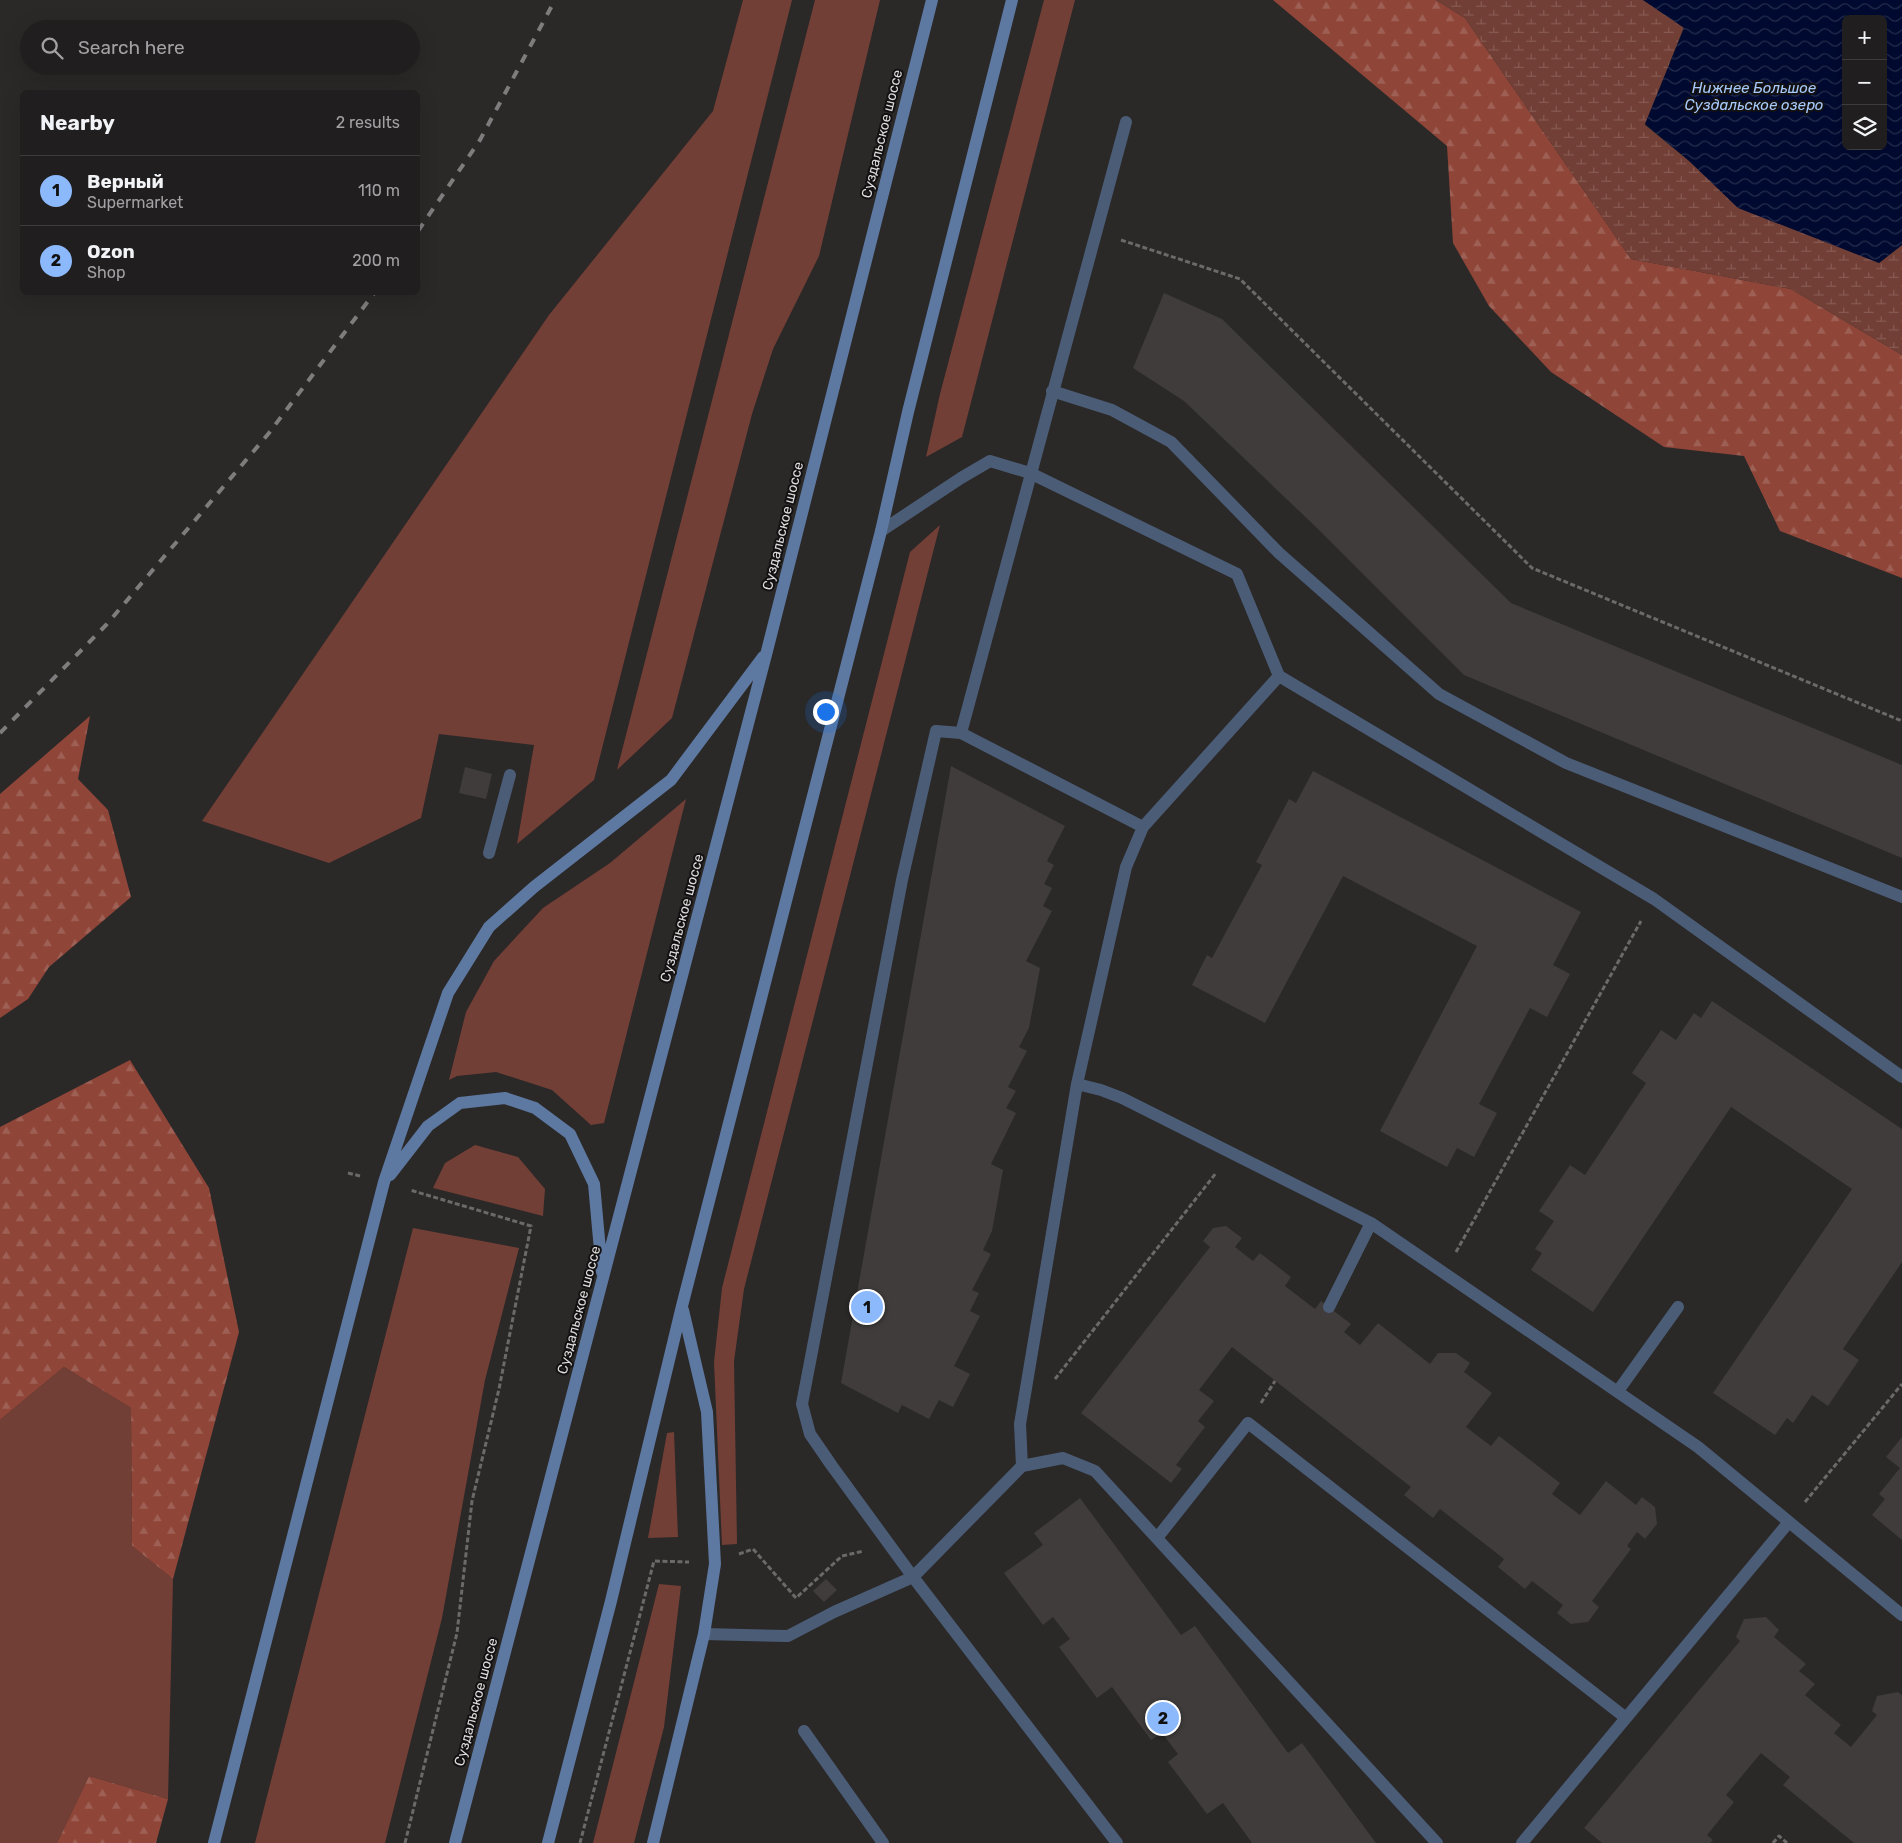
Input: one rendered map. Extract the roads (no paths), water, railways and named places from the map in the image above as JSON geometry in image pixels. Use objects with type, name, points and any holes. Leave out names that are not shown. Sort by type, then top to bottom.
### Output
[{"type":"main road","name":"Суздальское шоссе","points":[[455,1843],[767,650],[932,0]]},
{"type":"main road","points":[[548,1843],[611,1601],[682,1306],[881,531],[908,412],[1012,0]]},
{"type":"main road","points":[[214,1843],[384,1182],[448,993],[490,927],[534,887],[671,780],[767,650]]},
{"type":"main road","points":[[384,1182],[428,1126],[460,1103],[505,1098],[535,1108],[570,1134],[594,1184],[603,1282]]},
{"type":"main road","points":[[654,1843],[704,1634],[715,1564],[707,1412],[682,1306]]},
{"type":"lane","points":[[961,733],[1126,122]]},
{"type":"lane","points":[[1052,391],[1112,410],[1172,442],[1279,553],[1439,694],[1566,763],[1902,898]]},
{"type":"lane","points":[[881,531],[990,461],[1030,473],[1237,574],[1279,676],[1654,899],[1902,1077]]},
{"type":"lane","points":[[1022,1466],[1020,1424],[1077,1084],[1126,867],[1143,827],[1279,676]]},
{"type":"lane","points":[[1114,1842],[913,1577],[810,1434],[802,1404],[902,880],[936,731],[961,733],[1143,827]]},
{"type":"lane","points":[[489,853],[510,775]]},
{"type":"lane","points":[[1077,1084],[1122,1098],[1371,1223],[1698,1447],[1902,1615]]},
{"type":"lane","points":[[1329,1307],[1371,1223]]},
{"type":"lane","points":[[1618,1391],[1678,1307]]},
{"type":"lane","points":[[1157,1538],[1248,1423],[1626,1718]]},
{"type":"lane","points":[[704,1634],[788,1636],[834,1612],[913,1577],[1022,1466],[1063,1458],[1095,1471],[1437,1843]]},
{"type":"lane","points":[[1522,1843],[1789,1522]]},
{"type":"lane","points":[[804,1731],[884,1843]]},
{"type":"water","name":"Нижнее Большое Суздальское озеро","points":[[1643,0],[1902,0],[1902,245],[1879,263],[1738,208],[1688,160],[1645,124],[1684,28]]},
{"type":"railway","points":[[420,228],[480,140],[555,0]]},
{"type":"railway","points":[[0,733],[107,624],[269,433],[373,295]]},
{"type":"place","name":"Верный","points":[[867,1307]]},
{"type":"place","name":"Ozon","points":[[1163,1718]]}]
